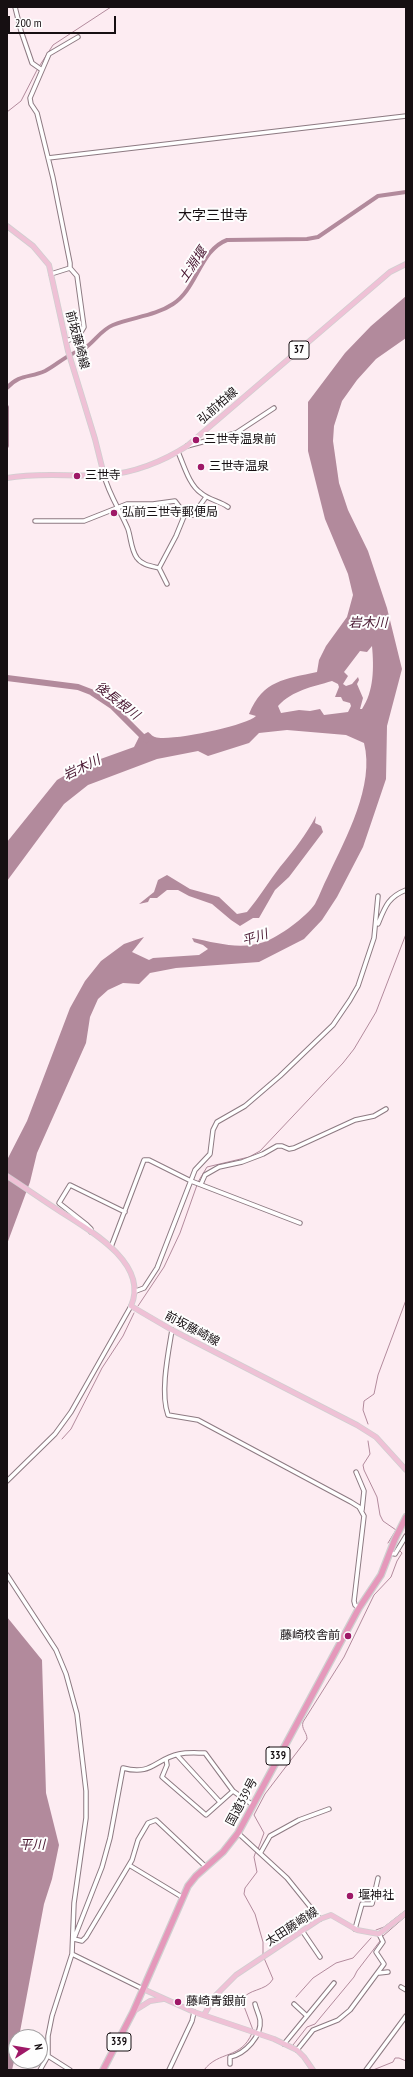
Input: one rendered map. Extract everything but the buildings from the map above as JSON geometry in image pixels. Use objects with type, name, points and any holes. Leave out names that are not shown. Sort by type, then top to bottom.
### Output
[{"type":"highway","name":"国道339号","points":[[103,2070],[144,1989],[182,1897],[192,1880],[223,1852],[238,1832],[360,1608],[382,1575],[399,1528],[406,1517]]},
{"type":"main road","name":"前坂藤崎線","points":[[7,226],[41,254],[46,260],[51,274],[68,351],[95,439],[104,475]]},
{"type":"main road","name":"弘前柏線","points":[[8,477],[53,473],[104,475],[140,467],[178,452],[187,446],[390,272],[406,264]]},
{"type":"main road","points":[[7,1176],[111,1247],[130,1271],[136,1291],[131,1306]]},
{"type":"main road","name":"前坂藤崎線","points":[[131,1306],[172,1330],[357,1425],[376,1437],[406,1470]]},
{"type":"main road","points":[[379,1934],[406,1913]]},
{"type":"main road","name":"太田藤崎線","points":[[204,2015],[214,1996],[236,1975],[303,1932],[320,1919],[332,1915],[356,1929],[379,1934]]},
{"type":"main road","points":[[144,1989],[194,2012],[257,2033],[297,2050],[304,2057],[312,2070]]},
{"type":"main road","points":[[133,2012],[150,2001],[165,1999]]},
{"type":"street","points":[[16,7],[21,31],[32,63],[42,70]]},
{"type":"street","points":[[66,341],[78,337],[84,327],[77,276],[70,268],[59,204],[37,113],[31,104],[30,98],[44,71],[42,70],[52,51],[78,37]]},
{"type":"street","points":[[48,158],[406,116]]},
{"type":"street","points":[[51,274],[70,268]]},
{"type":"street","points":[[187,446],[236,433],[274,408]]},
{"type":"street","points":[[178,452],[194,485],[200,493],[206,497],[220,501],[228,508]]},
{"type":"street","points":[[104,475],[108,492],[118,508],[128,530],[136,556],[140,561],[149,566],[159,568]]},
{"type":"street","points":[[185,514],[193,514],[206,497]]},
{"type":"street","points":[[35,521],[84,520],[134,503],[153,504],[175,501],[185,514]]},
{"type":"street","points":[[159,568],[176,536],[185,514]]},
{"type":"street","points":[[159,568],[167,584]]},
{"type":"street","points":[[136,1291],[144,1288],[156,1268],[193,1181],[195,1170],[210,1154],[213,1130],[216,1122],[245,1106],[333,1025],[358,986],[376,928],[385,906],[394,895],[406,890]]},
{"type":"street","points":[[376,928],[378,896]]},
{"type":"street","points":[[200,1184],[205,1175],[219,1167],[242,1162],[263,1154],[277,1146],[282,1146],[289,1149],[294,1148],[355,1120],[374,1116],[386,1109]]},
{"type":"street","points":[[111,1247],[144,1160],[149,1160],[200,1184],[300,1223]]},
{"type":"street","points":[[91,1232],[92,1229],[59,1203],[64,1191],[70,1185],[125,1212]]},
{"type":"street","points":[[7,1481],[55,1434],[71,1412],[131,1306]]},
{"type":"street","points":[[172,1330],[165,1377],[166,1408],[168,1415],[198,1420],[352,1502],[362,1510]]},
{"type":"street","points":[[356,1472],[364,1491],[362,1510],[364,1516],[354,1601],[355,1605],[360,1608]]},
{"type":"street","points":[[390,1553],[395,1554],[406,1536]]},
{"type":"street","points":[[7,1575],[56,1650],[66,1674],[77,1714],[86,1791],[86,1818],[74,1903],[72,1954],[52,2016],[48,2036]]},
{"type":"street","points":[[73,1940],[102,1867],[110,1838],[123,1768],[136,1772],[153,1767],[166,1759],[177,1755],[205,1752],[233,1791],[253,1805]]},
{"type":"street","points":[[177,1755],[220,1802]]},
{"type":"street","points":[[166,1759],[167,1765],[162,1777],[206,1815],[233,1791]]},
{"type":"street","points":[[261,1852],[270,1836],[299,1820],[329,1809]]},
{"type":"street","points":[[73,1940],[82,1941],[86,1937],[132,1860],[138,1840],[148,1823],[156,1820],[206,1867]]},
{"type":"street","points":[[238,1832],[261,1852],[299,1891],[320,1919]]},
{"type":"street","points":[[129,1865],[182,1897]]},
{"type":"street","points":[[356,1929],[362,1904],[372,1904],[378,1878]]},
{"type":"street","points":[[303,1932],[320,1958]]},
{"type":"street","points":[[297,2050],[313,2030],[338,2020],[350,2010],[379,1973],[384,1964],[376,1952],[383,1942],[379,1934]]},
{"type":"street","points":[[72,1954],[144,1989]]},
{"type":"street","points":[[379,1973],[388,1972]]},
{"type":"street","points":[[284,2044],[334,1983]]},
{"type":"street","points":[[401,1988],[406,1990]]},
{"type":"street","points":[[230,2064],[230,2057],[238,2056],[244,2051],[257,2033],[260,2021],[255,2004]]},
{"type":"street","points":[[294,2004],[307,2016]]},
{"type":"street","points":[[169,2070],[192,2020],[194,2012]]},
{"type":"street","points":[[366,2070],[406,2016]]},
{"type":"street","points":[[48,2056],[70,2070]]},
{"type":"water","name":"岩木川","points":[[406,296],[406,338],[376,359],[357,380],[342,401],[334,426],[333,441],[339,483],[348,510],[368,551],[387,608],[402,669],[387,726],[386,779],[363,847],[337,897],[322,920],[304,939],[259,962],[176,968],[150,973],[139,984],[123,983],[108,990],[98,999],[90,1017],[86,1043],[37,1153],[30,1182],[7,1244],[7,1160],[27,1121],[70,1008],[85,981],[101,961],[124,944],[144,937],[132,952],[149,960],[153,958],[199,955],[208,949],[203,945],[194,942],[192,938],[237,946],[264,942],[284,931],[299,920],[315,904],[343,845],[357,811],[366,776],[364,743],[346,735],[287,730],[259,733],[249,743],[208,756],[198,751],[157,759],[88,785],[64,804],[7,881],[7,842],[57,780],[81,766],[134,747],[139,737],[148,732],[155,737],[175,737],[207,732],[249,720],[256,716],[249,714],[261,694],[268,688],[285,679],[317,672],[319,660],[326,646],[347,617],[353,595],[348,574],[325,519],[308,451],[308,402],[345,353],[371,326]],"holes":[[[372,646],[373,671],[371,687],[366,702],[362,709],[360,709],[363,698],[357,684],[359,680],[358,677],[352,684],[346,686],[343,684],[348,676],[344,672],[360,651],[367,652]],[[332,681],[338,684],[339,687],[335,697],[341,697],[343,701],[350,703],[351,706],[348,712],[324,715],[320,709],[281,713],[278,706],[290,696],[310,687]]]},
{"type":"water","points":[[316,816],[315,823],[321,826],[323,832],[289,877],[275,890],[259,918],[253,918],[240,926],[212,904],[189,896],[178,890],[167,890],[157,898],[150,898],[148,902],[139,904],[154,892],[158,880],[167,875],[190,889],[219,897],[237,914],[247,912],[300,842]]},
{"type":"water","name":"平川","points":[[7,1617],[42,1660],[46,1793],[59,1845],[52,1879],[44,1904],[21,2029],[8,2029],[8,2069],[12,2069],[7,2070]]},
{"type":"waterway","points":[[40,65],[53,45],[111,7]]},
{"type":"waterway","points":[[7,112],[21,101],[37,70]]},
{"type":"waterway","name":"土淵堰","points":[[7,388],[16,380],[45,371],[70,355],[82,350],[109,327],[121,322],[151,314],[173,304],[188,289],[211,252],[218,245],[227,240],[307,239],[318,237],[378,196],[406,192]]},
{"type":"waterway","name":"土淵堰","points":[[7,407],[7,446]]},
{"type":"waterway","name":"後長根川","points":[[7,678],[78,687],[91,692],[112,706],[146,740]]},
{"type":"waterway","points":[[198,1182],[207,1167],[249,1157],[260,1151],[343,1063],[354,1049],[376,1012],[406,934]]},
{"type":"waterway","points":[[138,1306],[164,1267],[180,1233],[197,1185]]},
{"type":"waterway","points":[[368,1424],[363,1410],[364,1401],[374,1394],[378,1375],[406,1300]]},
{"type":"waterway","points":[[62,1439],[71,1429],[102,1368],[123,1336],[134,1313]]},
{"type":"waterway","points":[[368,1441],[370,1454],[363,1465],[364,1470],[377,1497],[380,1515],[383,1521],[396,1530],[388,1543]]},
{"type":"waterway","points":[[258,1849],[264,1833],[254,1815],[265,1794],[307,1739],[303,1722],[344,1657],[374,1595],[391,1577],[397,1561],[402,1553],[400,1551]]},
{"type":"waterway","points":[[256,1851],[254,1857],[257,1872],[245,1888],[244,1894],[255,1914],[263,1942],[263,1955]]},
{"type":"waterway","points":[[376,1930],[384,1927],[406,1910]]},
{"type":"waterway","points":[[383,1936],[406,1916]]},
{"type":"waterway","points":[[296,1997],[313,1978],[336,1963],[353,1958],[371,1938]]},
{"type":"waterway","points":[[293,2045],[307,2027],[315,2024],[354,1977],[380,1941]]},
{"type":"waterway","points":[[253,2030],[242,2001],[248,1994],[266,1986],[273,1979],[264,1958]]},
{"type":"waterway","points":[[204,2070],[216,2060],[242,2047],[252,2033]]},
{"type":"waterway","points":[[373,2070],[393,2062],[395,2058],[406,2061]]},
{"type":"place","name":"三世寺温泉前","points":[[196,440]]},
{"type":"place","name":"三世寺温泉","points":[[201,467]]},
{"type":"place","name":"三世寺","points":[[77,476]]},
{"type":"place","name":"弘前三世寺郵便局","points":[[114,513]]},
{"type":"place","name":"藤崎校舎前","points":[[348,1636]]},
{"type":"place","name":"堰神社","points":[[350,1896]]},
{"type":"place","name":"藤崎青銀前","points":[[178,2002]]},
{"type":"district","name":"大字三世寺","points":[[213,216]]}]
